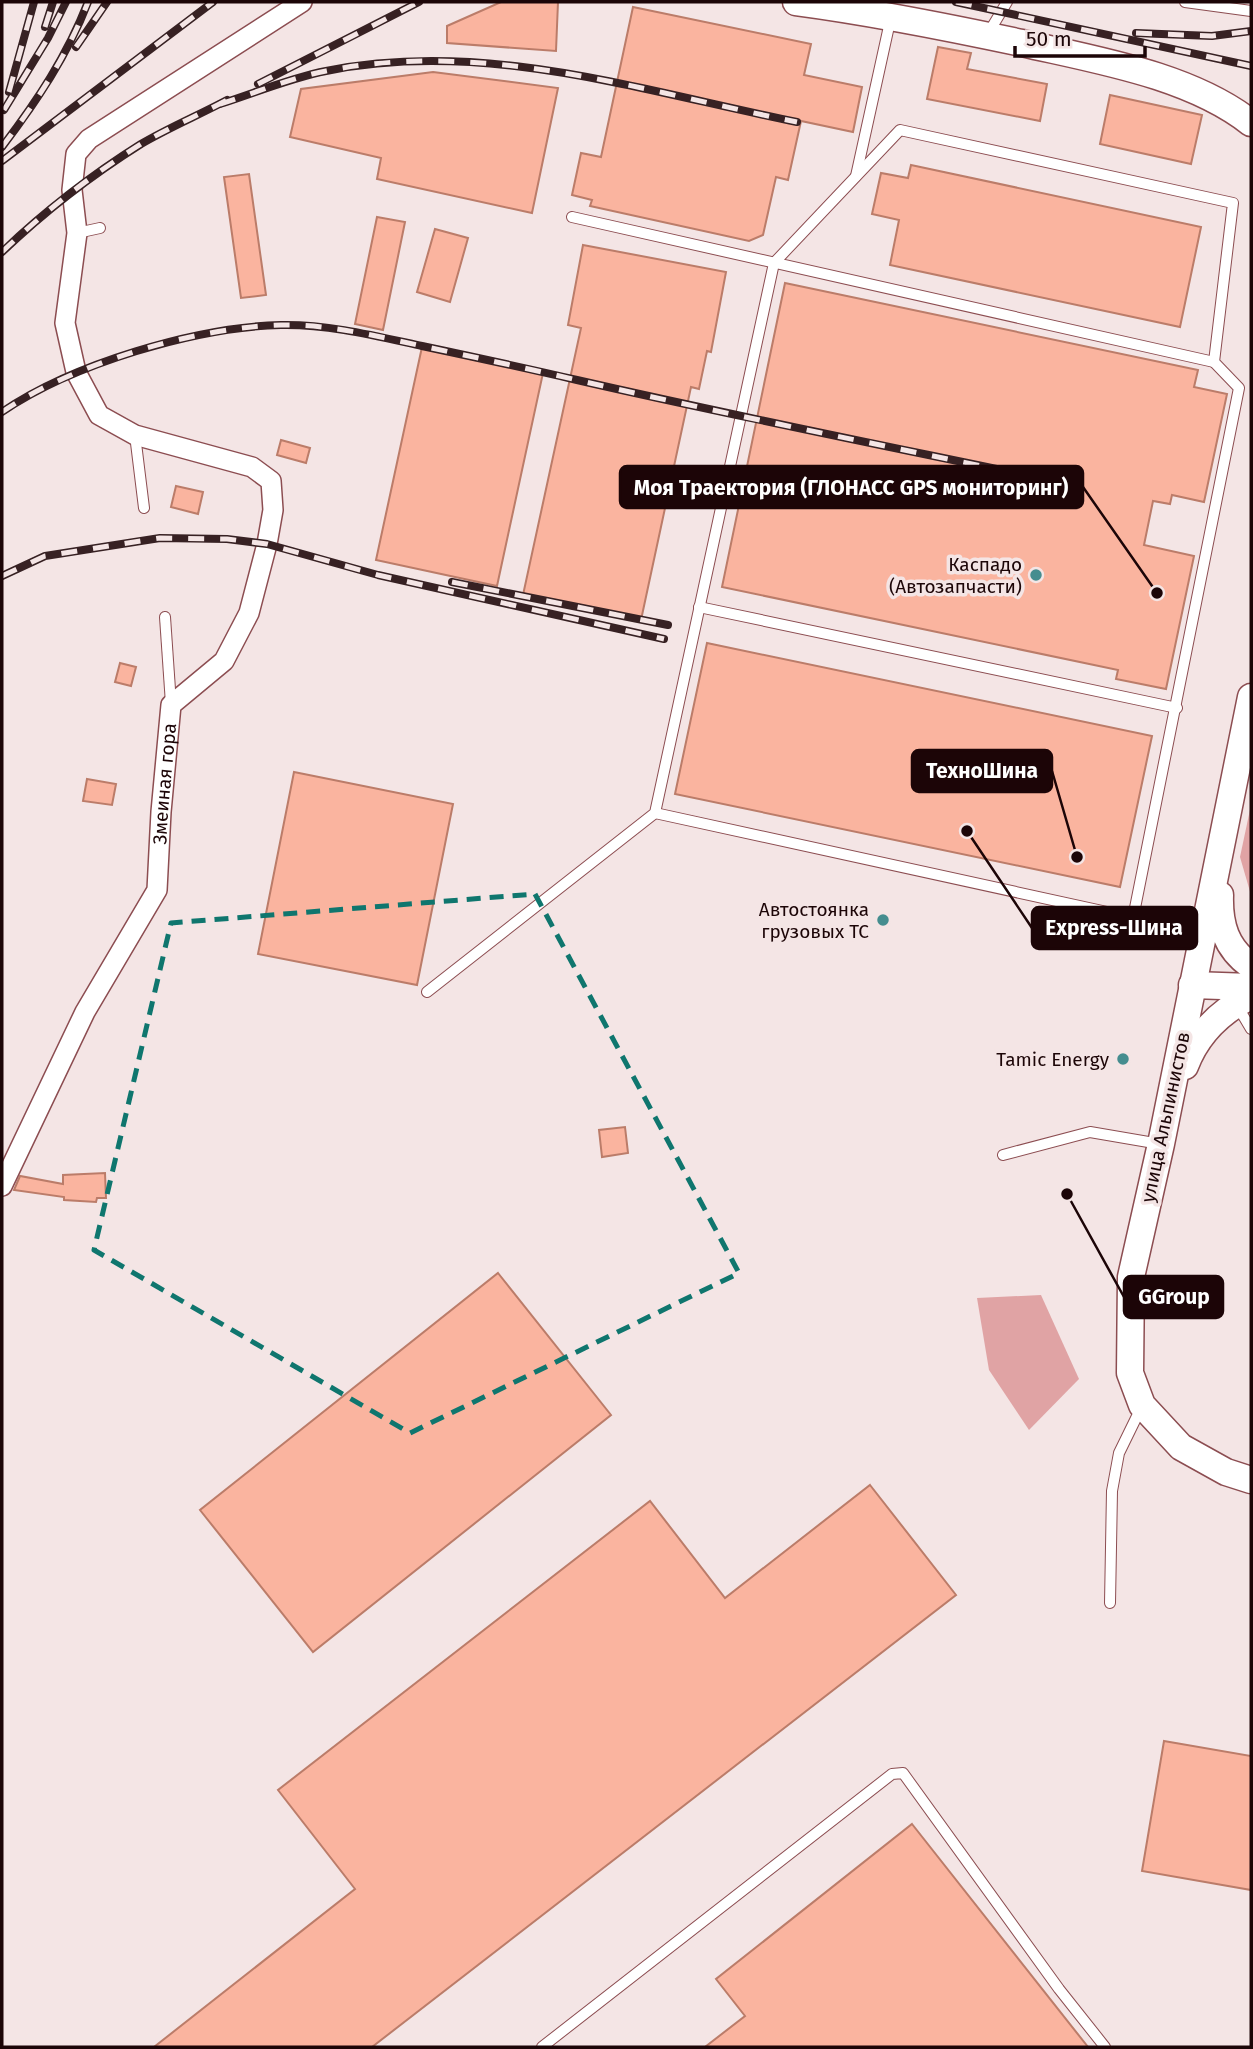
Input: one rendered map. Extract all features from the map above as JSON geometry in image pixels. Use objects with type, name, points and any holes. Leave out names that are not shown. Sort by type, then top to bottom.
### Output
[{"type":"main road","points":[[796,2],[891,16],[1098,60],[1198,90],[1236,111],[1251,123]]},
{"type":"main road","name":"улица Альпинистов","points":[[1251,697],[1248,728],[1225,819],[1162,1139],[1131,1277],[1130,1373],[1142,1405],[1181,1447],[1226,1472],[1251,1480]]},
{"type":"main road","points":[[1225,819],[1219,911],[1221,925],[1233,950],[1251,966]]},
{"type":"main road","points":[[1192,985],[1246,995]]},
{"type":"main road","points":[[1162,1139],[1190,1054],[1202,1033],[1246,995]]},
{"type":"street","name":"Змеиная гора","points":[[2,1186],[85,1012],[157,890],[171,705],[224,661],[249,613],[273,510],[271,481],[253,467],[135,435],[99,415],[76,372],[65,323],[77,233],[72,190],[76,154],[89,139],[302,2]]},
{"type":"lane","points":[[987,36],[1007,2]]},
{"type":"lane","points":[[1185,2],[1251,11]]},
{"type":"lane","points":[[856,176],[891,16]]},
{"type":"lane","points":[[427,992],[654,813],[774,263],[900,130],[1233,203],[1214,362]]},
{"type":"lane","points":[[572,217],[1214,362],[1239,388],[1133,918]]},
{"type":"lane","points":[[77,233],[100,228]]},
{"type":"lane","points":[[135,435],[144,508]]},
{"type":"lane","points":[[699,607],[1177,708]]},
{"type":"lane","points":[[165,617],[171,705]]},
{"type":"lane","points":[[654,813],[1203,933]]},
{"type":"lane","points":[[1246,995],[1251,1028]]},
{"type":"lane","points":[[1003,1155],[1090,1132],[1162,1139]]},
{"type":"lane","points":[[1110,1603],[1112,1491],[1119,1452],[1142,1405]]},
{"type":"lane","points":[[542,2047],[892,1774],[903,1773],[1028,1947],[1105,2047]]},
{"type":"highlighted area","points":[[535,894],[739,1273],[410,1433],[94,1250],[171,923]]},
{"type":"shaded area","points":[[1251,805],[1251,895],[1240,857]]},
{"type":"shaded area","points":[[1041,1295],[1079,1379],[1029,1430],[989,1370],[977,1298]]},
{"type":"building","points":[[501,2],[558,2],[556,51],[447,43],[447,26]]},
{"type":"building","points":[[633,7],[811,44],[804,75],[862,87],[853,132],[801,121],[788,180],[776,177],[763,235],[749,241],[590,206],[592,200],[572,195],[581,153],[601,157]]},
{"type":"building","points":[[938,47],[971,53],[967,69],[1047,84],[1040,121],[927,99]]},
{"type":"building","points":[[433,72],[558,88],[532,213],[377,179],[381,158],[290,137],[301,89]]},
{"type":"building","points":[[1110,95],[1202,115],[1191,164],[1100,144]]},
{"type":"building","points":[[911,165],[1201,227],[1180,327],[890,265],[899,220],[872,214],[881,173],[908,178]]},
{"type":"building","points":[[249,174],[266,295],[241,298],[224,177]]},
{"type":"building","points":[[377,217],[405,222],[383,330],[355,324]]},
{"type":"building","points":[[435,229],[468,238],[450,302],[417,292]]},
{"type":"building","points":[[583,245],[726,272],[711,352],[707,351],[699,389],[691,387],[641,620],[523,595],[581,328],[568,325]]},
{"type":"building","points":[[785,283],[1198,370],[1194,387],[1227,394],[1204,502],[1172,495],[1170,504],[1153,501],[1144,545],[1194,556],[1166,689],[1116,679],[1118,670],[722,587]]},
{"type":"building","points":[[422,347],[543,373],[497,586],[376,560]]},
{"type":"building","points":[[281,440],[310,448],[306,463],[277,455]]},
{"type":"building","points":[[176,486],[203,492],[198,514],[171,507]]},
{"type":"building","points":[[707,643],[1152,736],[1120,887],[675,794]]},
{"type":"building","points":[[120,663],[136,667],[131,686],[115,682]]},
{"type":"building","points":[[294,772],[453,804],[417,985],[258,954]]},
{"type":"building","points":[[87,779],[116,784],[112,805],[83,801]]},
{"type":"building","points":[[625,1127],[628,1153],[602,1157],[599,1130]]},
{"type":"building","points":[[105,1173],[106,1198],[97,1198],[96,1202],[64,1200],[64,1197],[14,1190],[20,1176],[63,1184],[63,1175]]},
{"type":"building","points":[[498,1273],[611,1415],[313,1652],[200,1510]]},
{"type":"building","points":[[870,1485],[956,1595],[372,2047],[154,2047],[355,1889],[278,1790],[650,1501],[725,1598]]},
{"type":"building","points":[[1164,1741],[1251,1756],[1251,1890],[1142,1871]]},
{"type":"building","points":[[912,1824],[1088,2047],[705,2047],[745,2016],[716,1979]]},
{"type":"railway","points":[[9,92],[34,2]]},
{"type":"railway","points":[[45,27],[53,2]]},
{"type":"railway","points":[[4,110],[48,38],[66,2]]},
{"type":"railway","points":[[2,147],[50,78],[71,41],[88,2]]},
{"type":"railway","points":[[76,47],[107,2]]},
{"type":"railway","points":[[2,161],[213,2]]},
{"type":"railway","points":[[258,84],[419,2]]},
{"type":"railway","points":[[956,2],[1251,66]]},
{"type":"railway","points":[[1136,33],[1212,36],[1251,31]]},
{"type":"railway","points":[[220,104],[326,71],[386,63],[445,61],[563,73],[797,122]]},
{"type":"railway","points":[[2,252],[68,195],[122,156],[151,138],[227,100]]},
{"type":"railway","points":[[2,412],[63,378],[136,351],[247,327],[299,325],[370,335],[1011,472]]},
{"type":"railway","points":[[2,576],[45,556],[160,538],[227,539],[267,544],[378,575],[664,639]]},
{"type":"railway","points":[[452,582],[668,625]]},
{"type":"place","name":"Каспадо (Автозапчасти)","points":[[1036,575]]},
{"type":"place","name":"Моя Траектория (ГЛОНАСС GPS мониторинг)","points":[[1157,593]]},
{"type":"place","name":"Express-Шина","points":[[967,831]]},
{"type":"place","name":"ТехноШина","points":[[1077,857]]},
{"type":"place","name":"Автостоянка грузовых ТС","points":[[883,920]]},
{"type":"place","name":"Tamic Energy","points":[[1123,1059]]},
{"type":"place","name":"GGroup","points":[[1067,1194]]}]
